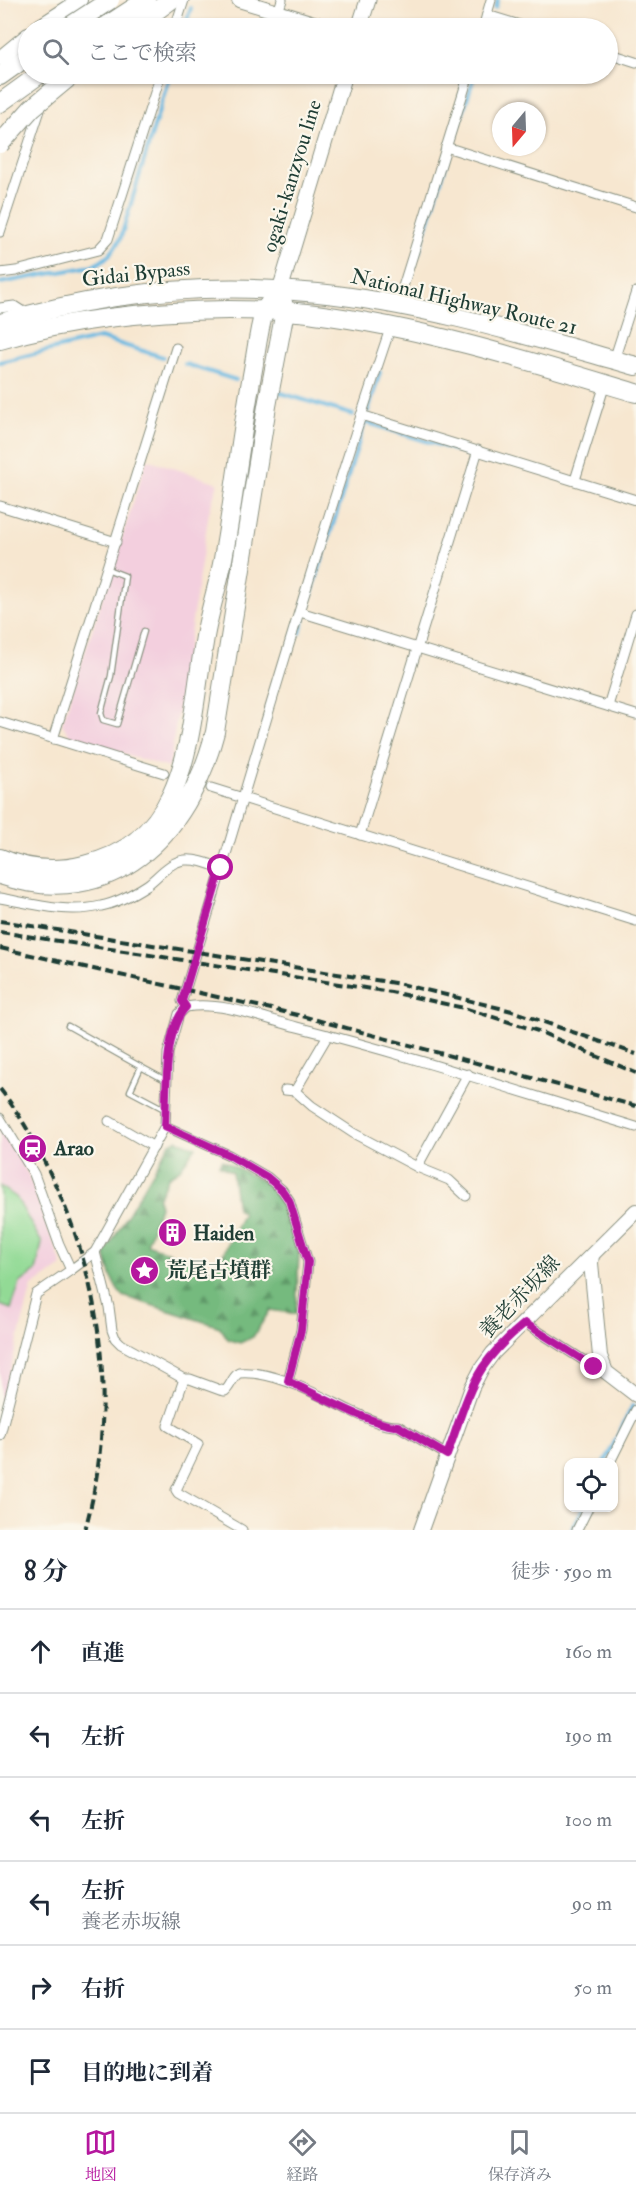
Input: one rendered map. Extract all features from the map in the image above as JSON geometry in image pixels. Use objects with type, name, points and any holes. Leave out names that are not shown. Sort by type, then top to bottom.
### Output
[{"type":"highway","points":[[82,18],[110,0]]},
{"type":"highway","points":[[118,18],[146,0]]},
{"type":"highway","points":[[147,18],[171,0]]},
{"type":"highway","points":[[0,76],[18,63]]},
{"type":"highway","points":[[0,103],[26,84]]},
{"type":"highway","points":[[0,144],[32,108],[61,84]]},
{"type":"highway","name":"Gidai Bypass","points":[[0,323],[72,304],[129,295],[194,289],[280,290]]},
{"type":"highway","points":[[0,858],[29,867],[51,869],[72,868],[114,855],[133,843],[149,828],[163,810],[174,790],[189,742],[204,640],[223,561],[248,399],[265,310],[280,290]]},
{"type":"highway","points":[[0,875],[16,881],[40,885],[63,885],[105,876],[125,867],[143,855],[166,833],[177,819],[202,775],[215,732],[267,406],[285,311],[280,290]]},
{"type":"highway","name":"National Highway Route 21","points":[[280,290],[397,306],[464,320],[636,366]]},
{"type":"highway","name":"National Highway Route 21","points":[[265,310],[314,314],[391,326],[450,339],[636,393]]},
{"type":"highway","name":"Gidai Bypass","points":[[0,340],[130,315],[187,311],[265,310]]},
{"type":"main road","points":[[52,18],[78,0]]},
{"type":"main road","points":[[240,0],[280,6],[307,18]]},
{"type":"main road","points":[[362,18],[368,0]]},
{"type":"main road","points":[[0,58],[18,43]]},
{"type":"main road","name":"ogaki-kanzyou line","points":[[280,290],[342,84]]},
{"type":"main road","name":"養老赤坂線","points":[[421,1530],[472,1387],[482,1368],[493,1353],[636,1211]]},
{"type":"main road","points":[[592,1255],[600,1356],[606,1371],[636,1395]]},
{"type":"street","points":[[71,18],[78,0]]},
{"type":"street","points":[[178,18],[184,0]]},
{"type":"street","points":[[486,18],[491,0]]},
{"type":"street","points":[[487,15],[497,18]]},
{"type":"street","points":[[618,56],[636,62]]},
{"type":"street","points":[[0,232],[50,84]]},
{"type":"street","points":[[0,273],[98,250],[108,239],[157,84]]},
{"type":"street","points":[[397,306],[465,84]]},
{"type":"street","points":[[446,147],[636,207]]},
{"type":"street","points":[[614,360],[636,292]]},
{"type":"street","points":[[0,308],[14,306],[28,316]]},
{"type":"street","points":[[186,1007],[182,1001],[242,798],[361,415],[391,326]]},
{"type":"street","points":[[53,739],[176,348]]},
{"type":"street","points":[[575,480],[605,384]]},
{"type":"street","points":[[361,415],[636,500]]},
{"type":"street","points":[[360,835],[478,450]]},
{"type":"street","points":[[0,506],[116,542]]},
{"type":"street","points":[[300,612],[636,715]]},
{"type":"street","points":[[608,706],[636,614]]},
{"type":"street","points":[[0,722],[164,773]]},
{"type":"street","points":[[211,788],[636,921]]},
{"type":"street","points":[[0,898],[57,909],[80,910],[103,906],[124,898],[183,860],[198,861],[221,868]]},
{"type":"street","points":[[0,1435],[36,1294],[95,1252],[165,1126],[168,1053],[179,1014],[186,1007],[200,1005],[222,1007],[328,1035],[468,1074],[636,1127]]},
{"type":"street","points":[[328,1035],[290,1090],[354,1133],[417,1167],[449,1180],[466,1196]]},
{"type":"street","points":[[417,1167],[468,1074]]},
{"type":"street","points":[[0,1118],[34,1174],[62,1253],[71,1270]]},
{"type":"street","points":[[109,1121],[154,1147]]},
{"type":"street","points":[[165,1126],[229,1155],[267,1177],[282,1190],[289,1200],[308,1262],[301,1330],[288,1381]]},
{"type":"street","points":[[95,1252],[115,1338],[121,1344],[184,1379],[225,1391],[239,1373],[288,1381],[364,1417],[398,1426],[447,1455]]},
{"type":"street","points":[[525,1323],[594,1367],[606,1371]]},
{"type":"street","points":[[184,1379],[168,1426],[198,1444],[176,1490],[242,1530]]},
{"type":"street","points":[[612,1458],[636,1410]]},
{"type":"street","points":[[577,1530],[586,1512]]},
{"type":"lane","points":[[107,569],[125,576],[111,676],[101,713],[103,720],[117,724],[144,631]]},
{"type":"lane","points":[[68,1026],[167,1082]]},
{"type":"lane","points":[[141,1067],[130,1091],[166,1110]]},
{"type":"shaded area","points":[[147,459],[218,483],[209,512],[169,768],[71,737],[62,724]]},
{"type":"shaded area","points":[[0,1128],[28,1174],[62,1266],[32,1286],[0,1409]]},
{"type":"green space","points":[[177,1140],[196,1147],[180,1169],[169,1176],[158,1198],[160,1207],[147,1244],[215,1271],[243,1213],[237,1209],[232,1172],[219,1165],[222,1160],[266,1183],[285,1206],[299,1253],[296,1314],[270,1310],[253,1337],[240,1343],[228,1339],[220,1327],[123,1296],[116,1287],[110,1271],[105,1253],[170,1143]]},
{"type":"green space","points":[[0,1186],[16,1197],[42,1243],[36,1271],[20,1283],[11,1309],[0,1305]]},
{"type":"waterway","points":[[495,8],[498,0]]},
{"type":"waterway","points":[[188,18],[191,8]]},
{"type":"waterway","points":[[0,283],[92,266],[113,251],[121,237],[167,84]]},
{"type":"waterway","points":[[454,140],[472,84]]},
{"type":"waterway","points":[[418,255],[448,158]]},
{"type":"waterway","points":[[0,362],[100,338],[163,357]]},
{"type":"waterway","points":[[185,364],[236,380]]},
{"type":"waterway","points":[[368,411],[380,372]]},
{"type":"waterway","points":[[278,392],[353,415]]},
{"type":"waterway","points":[[307,608],[365,422],[471,455]]},
{"type":"waterway","points":[[300,633],[304,618]]},
{"type":"waterway","points":[[607,1458],[633,1405]]},
{"type":"waterway","points":[[572,1530],[581,1512]]},
{"type":"railway","points":[[0,921],[401,984],[512,1011],[636,1054]]},
{"type":"railway","points":[[0,932],[391,992],[464,1008],[538,1031],[636,1073]]},
{"type":"railway","points":[[0,948],[302,1016],[636,1106]]},
{"type":"railway","points":[[0,1089],[33,1139],[68,1214],[93,1302],[100,1347],[103,1393],[101,1439],[95,1484],[85,1530]]},
{"type":"place","name":"Arao","points":[[33,1148]]},
{"type":"place","name":"Haiden","points":[[172,1233]]},
{"type":"place","name":"荒尾古墳群","points":[[145,1270]]},
{"type":"route","points":[[221,868],[182,1001],[186,1007],[179,1014],[168,1053],[165,1126],[176,1129],[229,1155],[267,1177],[282,1190],[289,1200],[308,1262],[301,1330],[288,1381],[364,1417],[398,1426],[447,1455],[472,1387],[482,1368],[493,1353],[525,1323],[594,1367]]}]
